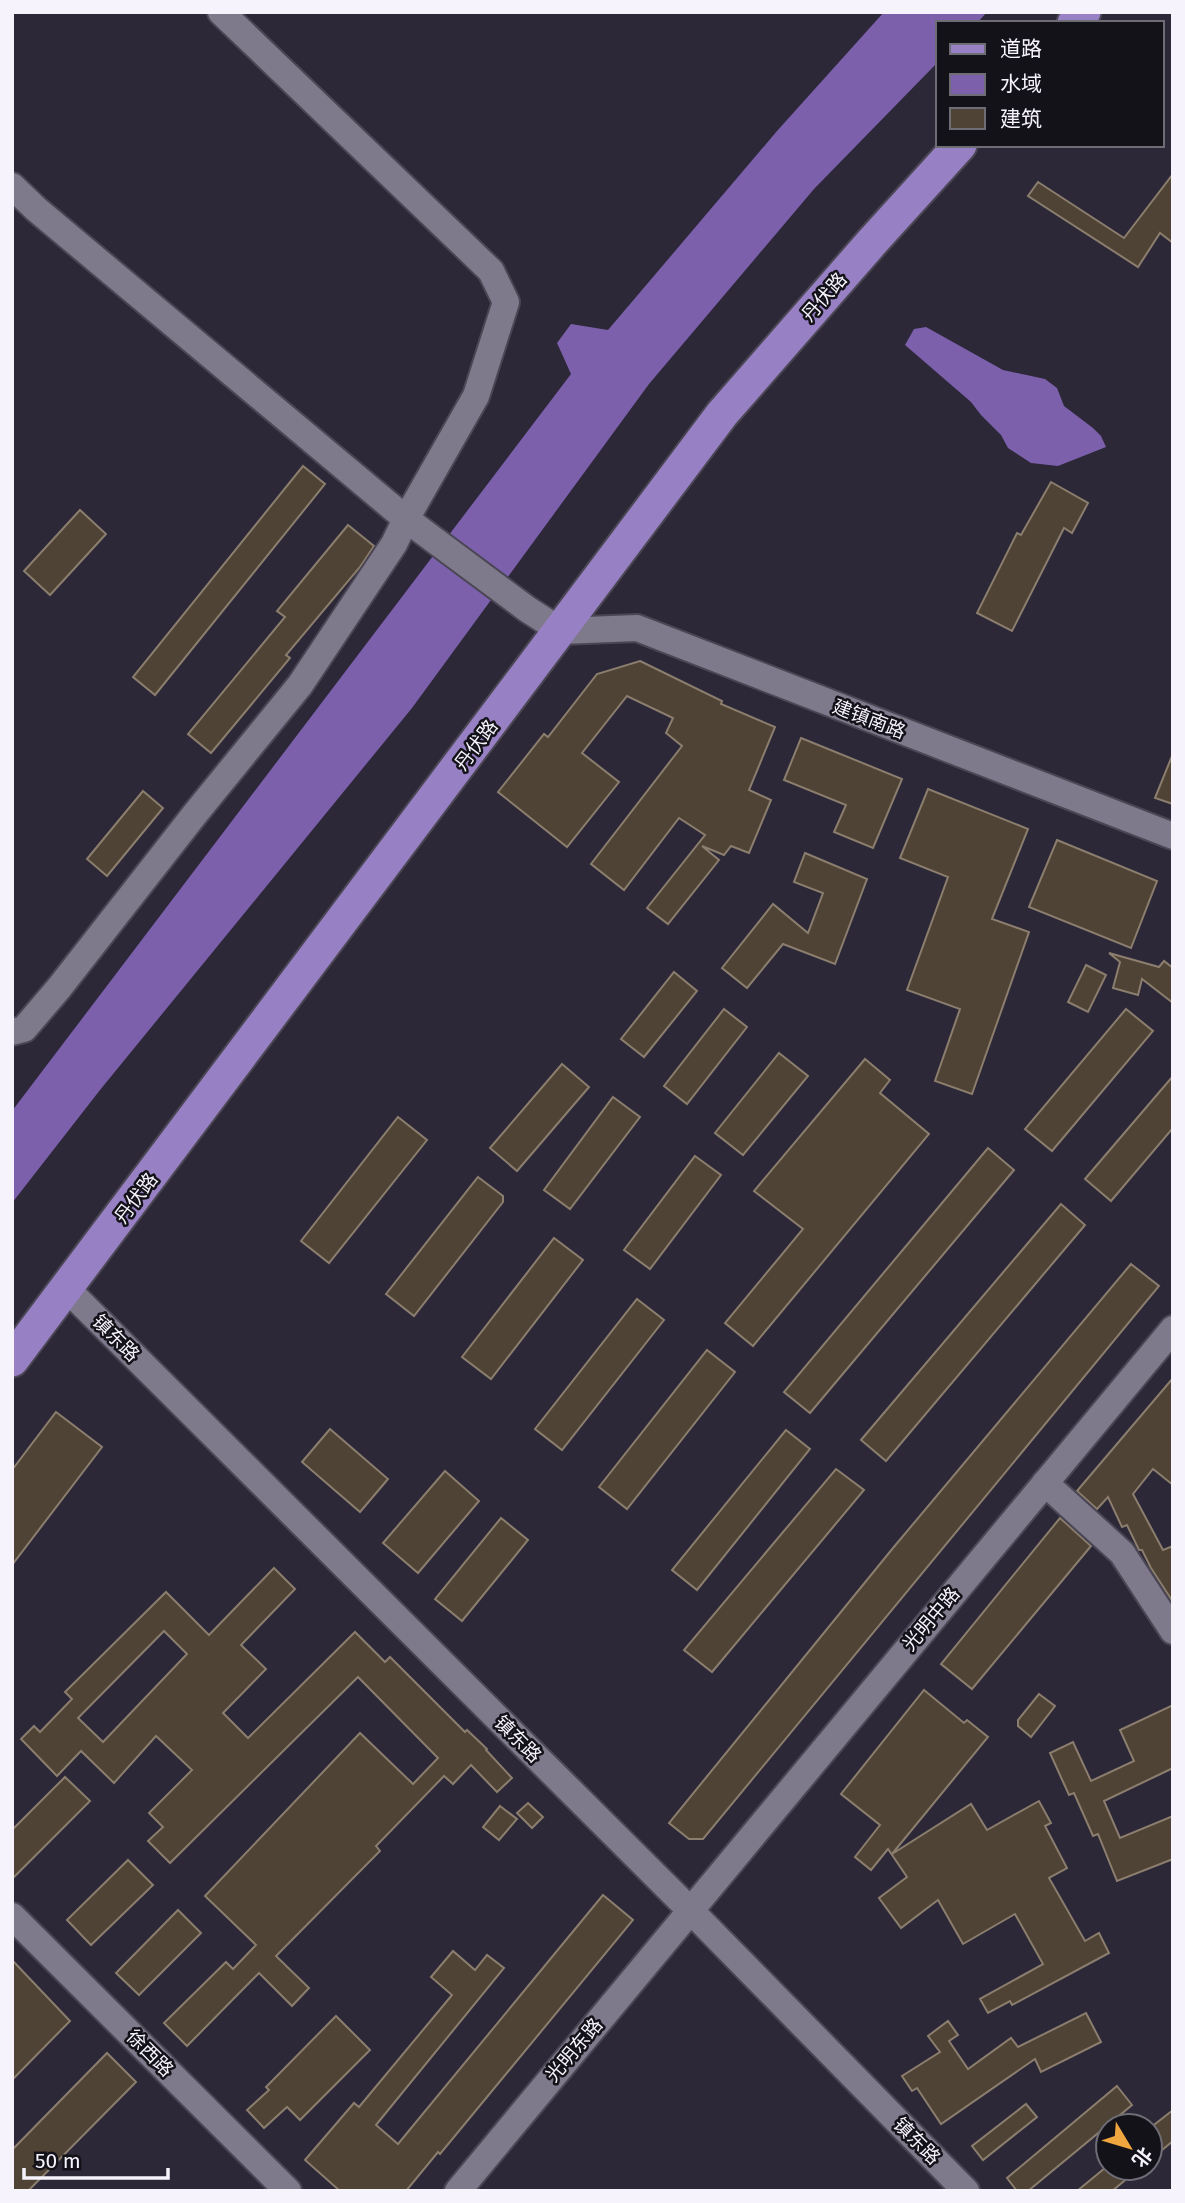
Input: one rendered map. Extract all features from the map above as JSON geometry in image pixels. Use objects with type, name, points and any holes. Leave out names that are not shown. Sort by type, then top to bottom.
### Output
[{"type":"main road","name":"丹伏路","points":[[12,1360],[722,414],[958,147]]},
{"type":"street","points":[[12,1032],[24,1029],[59,988],[300,685],[394,544],[414,525],[476,396],[506,302],[491,271],[221,12]]},
{"type":"street","points":[[12,186],[36,209],[414,525],[561,631]]},
{"type":"street","name":"建镇南路","points":[[561,631],[637,628],[1173,836]]},
{"type":"street","name":"镇东路","points":[[67,1289],[690,1910],[966,2191]]},
{"type":"street","name":"光明中路","points":[[690,1910],[1173,1329]]},
{"type":"street","points":[[1045,1483],[1122,1553],[1173,1631]]},
{"type":"street","name":"光明东路","points":[[458,2191],[690,1910]]},
{"type":"street","name":"徐西路","points":[[12,1916],[274,2186]]},
{"type":"water","points":[[884,12],[987,12],[979,21],[936,21],[936,64],[814,189],[649,384],[412,708],[100,1090],[12,1203],[12,1111],[571,374],[557,343],[571,324],[608,330],[777,131]]},
{"type":"water","points":[[926,327],[1003,370],[1045,379],[1057,388],[1064,406],[1093,428],[1106,447],[1058,466],[1031,463],[1008,448],[1001,435],[971,402],[905,345],[914,329]]},
{"type":"building","points":[[1173,174],[1173,243],[1160,233],[1138,267],[1028,196],[1038,182],[1124,238]]},
{"type":"building","points":[[303,466],[325,484],[155,695],[133,677]]},
{"type":"building","points":[[1051,482],[1088,503],[1072,533],[1064,528],[1012,631],[977,613],[1017,533],[1021,535]]},
{"type":"building","points":[[80,510],[106,534],[50,595],[24,571]]},
{"type":"building","points":[[348,525],[374,546],[360,567],[286,655],[290,658],[211,753],[188,734],[285,617],[277,611]]},
{"type":"building","points":[[640,661],[722,701],[721,704],[775,727],[749,790],[771,800],[749,853],[731,846],[724,855],[702,846],[719,860],[668,924],[647,908],[705,835],[679,818],[624,890],[591,864],[682,746],[666,733],[673,718],[627,696],[582,753],[619,782],[567,847],[498,792],[544,734],[548,737],[597,674]]},
{"type":"building","points":[[801,738],[902,779],[873,848],[834,832],[846,805],[784,780]]},
{"type":"building","points":[[1173,756],[1173,804],[1155,798]]},
{"type":"building","points":[[928,789],[1028,829],[992,919],[1029,932],[972,1094],[935,1081],[960,1009],[907,990],[948,877],[900,858]]},
{"type":"building","points":[[143,791],[163,808],[107,876],[87,859]]},
{"type":"building","points":[[1057,840],[1157,881],[1131,948],[1029,907]]},
{"type":"building","points":[[805,853],[867,879],[835,964],[783,944],[747,988],[722,968],[773,904],[808,933],[823,893],[794,882]]},
{"type":"building","points":[[1109,953],[1159,967],[1164,961],[1173,968],[1173,1003],[1142,979],[1138,995],[1113,988],[1120,962]]},
{"type":"building","points":[[1086,965],[1106,975],[1088,1012],[1068,1002]]},
{"type":"building","points":[[674,972],[697,991],[644,1057],[621,1039]]},
{"type":"building","points":[[724,1009],[747,1027],[687,1104],[664,1086]]},
{"type":"building","points":[[1126,1009],[1153,1031],[1052,1151],[1025,1129]]},
{"type":"building","points":[[779,1053],[808,1076],[743,1155],[715,1133]]},
{"type":"building","points":[[865,1059],[890,1080],[880,1093],[929,1134],[753,1346],[725,1323],[803,1229],[754,1191]]},
{"type":"building","points":[[562,1064],[589,1087],[517,1171],[490,1148]]},
{"type":"building","points":[[1173,1076],[1173,1128],[1111,1201],[1085,1179]]},
{"type":"building","points":[[613,1097],[640,1117],[570,1209],[544,1190]]},
{"type":"building","points":[[398,1117],[427,1140],[329,1263],[301,1241]]},
{"type":"building","points":[[988,1148],[1014,1170],[810,1413],[784,1392]]},
{"type":"building","points":[[695,1156],[721,1175],[650,1269],[624,1250]]},
{"type":"building","points":[[478,1177],[503,1196],[503,1202],[414,1316],[386,1294]]},
{"type":"building","points":[[1061,1204],[1085,1225],[886,1461],[861,1440]]},
{"type":"building","points":[[554,1238],[583,1260],[491,1379],[462,1357]]},
{"type":"building","points":[[1131,1264],[1159,1286],[703,1839],[689,1839],[669,1823],[893,1548]]},
{"type":"building","points":[[637,1299],[664,1320],[562,1450],[535,1429]]},
{"type":"building","points":[[707,1350],[735,1372],[627,1509],[599,1487]]},
{"type":"building","points":[[1173,1378],[1173,1485],[1153,1469],[1133,1494],[1163,1550],[1173,1546],[1173,1602],[1142,1550],[1139,1550],[1127,1525],[1122,1527],[1108,1497],[1097,1509],[1077,1491]]},
{"type":"building","points":[[56,1412],[102,1447],[12,1565],[12,1470]]},
{"type":"building","points":[[330,1429],[388,1479],[360,1512],[302,1462]]},
{"type":"building","points":[[786,1430],[810,1449],[697,1590],[672,1570]]},
{"type":"building","points":[[836,1469],[864,1490],[712,1672],[684,1650]]},
{"type":"building","points":[[445,1471],[479,1501],[418,1573],[383,1543]]},
{"type":"building","points":[[501,1518],[528,1540],[462,1621],[435,1599]]},
{"type":"building","points":[[1060,1518],[1091,1546],[972,1689],[941,1664]]},
{"type":"building","points":[[274,1568],[295,1589],[241,1645],[266,1669],[223,1713],[248,1738],[355,1632],[385,1662],[390,1657],[465,1732],[467,1730],[487,1749],[512,1778],[497,1792],[471,1765],[453,1784],[444,1776],[376,1846],[380,1851],[276,1956],[309,1988],[292,2006],[259,1973],[187,2046],[164,2023],[226,1962],[233,1969],[256,1945],[205,1896],[360,1733],[413,1784],[438,1758],[358,1677],[170,1863],[148,1841],[163,1827],[149,1813],[192,1770],[156,1736],[114,1783],[81,1751],[57,1776],[21,1739],[34,1726],[40,1732],[72,1699],[65,1692],[166,1592],[209,1635]],"holes":[[[164,1631],[187,1654],[103,1742],[78,1718]]]},
{"type":"building","points":[[924,1690],[964,1723],[967,1720],[988,1737],[892,1854],[971,1804],[987,1830],[1039,1801],[1051,1823],[1045,1826],[1067,1868],[1049,1878],[1085,1941],[1099,1933],[1109,1953],[1012,2005],[1010,2001],[988,2013],[980,1999],[1043,1964],[1015,1914],[963,1944],[938,1900],[901,1928],[879,1898],[907,1877],[888,1849],[871,1870],[855,1857],[880,1825],[841,1794]]},
{"type":"building","points":[[1039,1694],[1055,1706],[1031,1737],[1018,1726],[1018,1720]]},
{"type":"building","points":[[1173,1705],[1173,1768],[1104,1801],[1120,1838],[1173,1816],[1173,1859],[1117,1881],[1098,1834],[1093,1836],[1074,1793],[1069,1795],[1050,1753],[1073,1742],[1091,1781],[1134,1761],[1120,1730]]},
{"type":"building","points":[[65,1777],[90,1801],[12,1879],[12,1830]]},
{"type":"building","points":[[528,1803],[543,1817],[532,1828],[517,1813]]},
{"type":"building","points":[[500,1806],[517,1819],[499,1840],[483,1827]]},
{"type":"building","points":[[128,1860],[153,1885],[91,1945],[67,1920]]},
{"type":"building","points":[[603,1895],[633,1920],[440,2154],[438,2152],[406,2191],[340,2191],[305,2160],[354,2103],[359,2107],[452,1995],[431,1977],[453,1951],[475,1970],[487,1955],[504,1968],[376,2125],[398,2144]]},
{"type":"building","points":[[178,1910],[201,1933],[139,1995],[116,1973]]},
{"type":"building","points":[[12,1960],[70,2021],[12,2080]]},
{"type":"building","points":[[1086,2013],[1101,2042],[1041,2072],[1035,2059],[941,2124],[917,2088],[912,2091],[902,2076],[940,2052],[928,2036],[948,2021],[958,2035],[949,2041],[968,2069],[1011,2038],[1018,2047]]},
{"type":"building","points":[[336,2016],[370,2050],[300,2120],[287,2107],[264,2128],[247,2110],[269,2090],[266,2087]]},
{"type":"building","points":[[107,2053],[136,2082],[28,2191],[12,2191],[12,2150]]},
{"type":"building","points":[[1117,2086],[1132,2105],[1124,2112],[1094,2112],[1094,2136],[1028,2191],[1017,2191],[1007,2178]]},
{"type":"building","points":[[1026,2104],[1037,2117],[983,2160],[972,2146]]},
{"type":"building","points":[[1173,2110],[1173,2141],[1164,2148],[1164,2117]]},
{"type":"building","points":[[1094,2177],[1094,2182],[1123,2182],[1112,2191],[1077,2191]]}]
